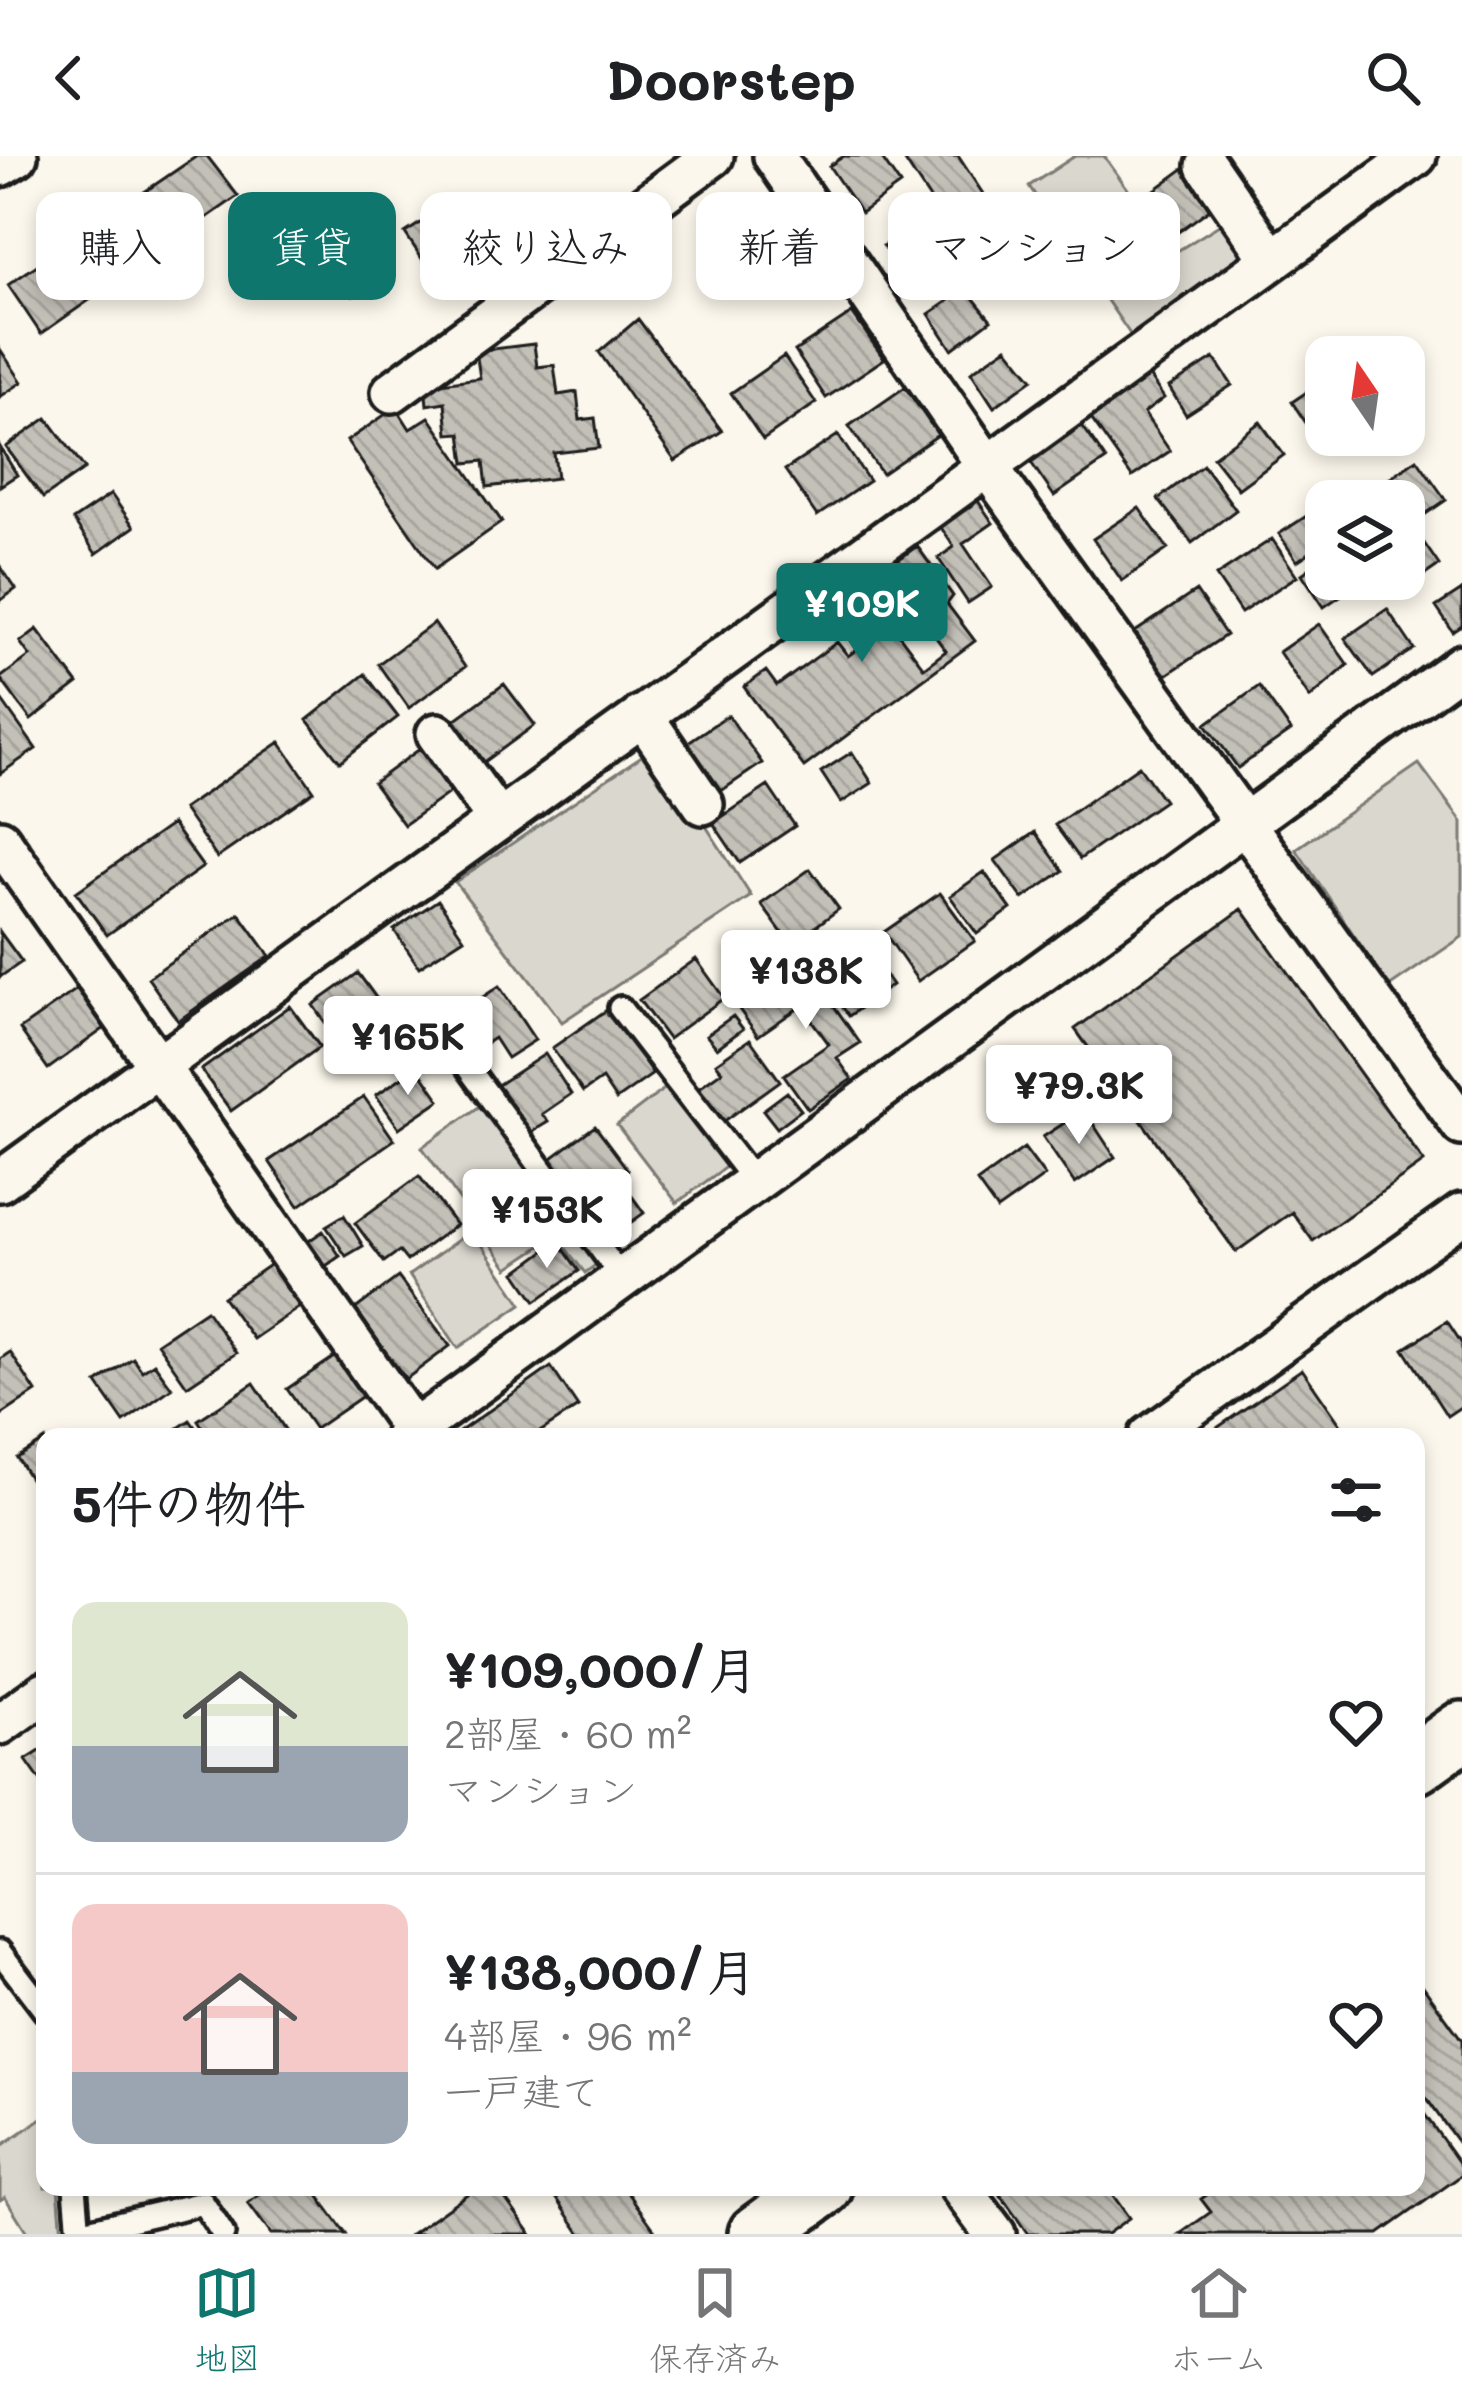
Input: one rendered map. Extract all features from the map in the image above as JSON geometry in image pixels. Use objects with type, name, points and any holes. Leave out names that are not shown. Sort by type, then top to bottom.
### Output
[{"type":"main road","points":[[1425,1758],[1462,1731]]},
{"type":"main road","points":[[758,2234],[811,2196]]},
{"type":"street","points":[[0,166],[17,156]]},
{"type":"street","points":[[392,392],[713,156]]},
{"type":"street","points":[[774,156],[985,463],[1462,1125]]},
{"type":"street","points":[[0,1181],[985,463],[1415,156]]},
{"type":"street","points":[[1207,166],[1271,259]]},
{"type":"street","points":[[422,1428],[1245,819],[1462,665]]},
{"type":"street","points":[[642,715],[704,804]]},
{"type":"street","points":[[437,734],[498,820]]},
{"type":"street","points":[[0,840],[162,1067],[408,1428]]},
{"type":"street","points":[[1162,1428],[1462,1214]]},
{"type":"street","points":[[0,1724],[36,1698]]},
{"type":"street","points":[[967,2196],[994,2234]]},
{"type":"lane","points":[[620,1008],[754,1181]]},
{"type":"lane","points":[[431,1017],[622,1278]]},
{"type":"lane","points":[[0,1952],[36,1999]]},
{"type":"lane","points":[[76,2196],[79,2233],[203,2203],[223,2234]]},
{"type":"shaded area","points":[[1075,156],[1104,156],[1130,192],[1033,192],[1029,186]]},
{"type":"shaded area","points":[[1227,220],[1250,260],[1136,343],[1107,300],[1180,300],[1180,249]]},
{"type":"shaded area","points":[[655,747],[751,896],[562,1022],[455,882]]},
{"type":"shaded area","points":[[1419,764],[1462,822],[1462,937],[1389,987],[1296,849]]},
{"type":"shaded area","points":[[668,1086],[727,1166],[677,1203],[617,1125]]},
{"type":"shaded area","points":[[497,1094],[609,1255],[585,1273],[556,1236],[508,1268],[422,1147]]},
{"type":"shaded area","points":[[472,1230],[522,1304],[458,1348],[409,1275]]},
{"type":"shaded area","points":[[36,2122],[36,2196],[59,2196],[62,2234],[28,2234],[5,2197],[0,2200],[0,2147]]},
{"type":"building","points":[[197,156],[207,156],[235,192],[228,192],[228,203],[204,220],[204,192],[144,192]]},
{"type":"building","points":[[844,156],[880,156],[900,185],[864,211],[864,192],[847,192],[829,166]]},
{"type":"building","points":[[958,156],[982,192],[925,192],[903,158]]},
{"type":"building","points":[[1190,164],[1218,203],[1180,231],[1180,192],[1152,192]]},
{"type":"building","points":[[420,223],[420,256],[405,233]]},
{"type":"building","points":[[36,266],[36,300],[90,300],[41,334],[8,285]]},
{"type":"building","points":[[950,300],[975,300],[991,320],[952,349],[929,314]]},
{"type":"building","points":[[852,313],[884,359],[826,398],[795,351]]},
{"type":"building","points":[[638,319],[722,431],[675,461],[599,352]]},
{"type":"building","points":[[534,344],[537,367],[554,365],[558,395],[577,392],[580,420],[595,418],[599,448],[554,453],[557,478],[487,487],[484,461],[465,463],[461,433],[448,434],[445,402],[427,405],[425,385],[480,378],[476,351]]},
{"type":"building","points":[[1007,347],[1033,379],[994,407],[971,372]]},
{"type":"building","points":[[0,349],[22,382],[0,397]]},
{"type":"building","points":[[784,356],[816,403],[763,440],[731,393]]},
{"type":"building","points":[[1214,358],[1232,385],[1186,415],[1169,387]]},
{"type":"building","points":[[1149,376],[1164,398],[1144,413],[1170,451],[1132,477],[1090,417]]},
{"type":"building","points":[[905,387],[938,435],[882,474],[849,426]]},
{"type":"building","points":[[1305,393],[1305,422],[1292,402]]},
{"type":"building","points":[[396,407],[410,429],[429,417],[502,522],[435,569],[347,441]]},
{"type":"building","points":[[47,418],[85,469],[43,498],[6,447]]},
{"type":"building","points":[[1260,422],[1284,455],[1238,489],[1213,457]]},
{"type":"building","points":[[1082,425],[1106,460],[1054,496],[1030,461]]},
{"type":"building","points":[[838,435],[869,481],[817,516],[785,470]]},
{"type":"building","points":[[0,447],[17,475],[0,486]]},
{"type":"building","points":[[1417,459],[1446,500],[1425,514],[1425,480],[1386,480]]},
{"type":"building","points":[[1203,465],[1236,510],[1192,543],[1158,499]]},
{"type":"building","points":[[111,494],[134,527],[96,554],[73,520]]},
{"type":"building","points":[[974,495],[993,523],[963,544],[992,587],[968,603],[938,558],[954,547],[936,520]]},
{"type":"building","points":[[1139,508],[1168,549],[1122,581],[1093,539]]},
{"type":"building","points":[[1305,517],[1305,556],[1297,561],[1279,534]]},
{"type":"building","points":[[1272,539],[1297,576],[1241,613],[1216,576]]},
{"type":"building","points":[[1425,544],[1439,565],[1425,575]]},
{"type":"building","points":[[917,546],[953,596],[947,604],[975,641],[804,767],[744,687],[766,671],[777,686],[837,642],[848,656],[891,624],[924,668],[946,651],[904,594],[871,618],[853,593]]},
{"type":"building","points":[[0,566],[16,589],[0,601]]},
{"type":"building","points":[[1462,590],[1462,626],[1453,632],[1436,607]]},
{"type":"building","points":[[1196,591],[1226,635],[1165,676],[1135,632]]},
{"type":"building","points":[[1387,609],[1414,649],[1373,677],[1345,638]]},
{"type":"building","points":[[434,623],[465,667],[409,708],[378,664]]},
{"type":"building","points":[[1319,624],[1348,665],[1310,698],[1279,652]]},
{"type":"building","points":[[37,629],[78,684],[31,720],[0,678],[30,656],[20,642]]},
{"type":"building","points":[[365,674],[398,717],[340,762],[307,720]]},
{"type":"building","points":[[504,684],[535,725],[483,763],[452,722]]},
{"type":"building","points":[[1259,686],[1291,731],[1238,768],[1206,724]]},
{"type":"building","points":[[0,698],[36,749],[0,774]]},
{"type":"building","points":[[728,715],[762,763],[708,800],[675,751]]},
{"type":"building","points":[[280,742],[314,791],[217,858],[183,809]]},
{"type":"building","points":[[421,748],[452,791],[404,825],[373,783]]},
{"type":"building","points":[[852,752],[872,783],[841,803],[821,772]]},
{"type":"building","points":[[1139,766],[1164,801],[1080,859],[1055,825]]},
{"type":"building","points":[[768,786],[795,826],[740,863],[713,823]]},
{"type":"building","points":[[172,824],[203,867],[107,935],[76,892]]},
{"type":"building","points":[[1035,832],[1063,871],[1023,899],[995,860]]},
{"type":"building","points":[[810,869],[839,909],[791,945],[761,904]]},
{"type":"building","points":[[984,872],[1011,909],[977,934],[950,896]]},
{"type":"building","points":[[940,893],[975,941],[918,981],[884,932]]},
{"type":"building","points":[[438,900],[464,938],[419,967],[394,930]]},
{"type":"building","points":[[1242,909],[1424,1162],[1313,1241],[1292,1212],[1236,1252],[1075,1029]]},
{"type":"building","points":[[239,913],[270,956],[178,1021],[148,978]]},
{"type":"building","points":[[0,932],[22,962],[0,977]]},
{"type":"building","points":[[859,939],[892,985],[849,1016],[816,970]]},
{"type":"building","points":[[696,959],[724,998],[668,1039],[639,1000]]},
{"type":"building","points":[[804,963],[860,1043],[837,1058],[852,1079],[808,1109],[784,1075],[829,1044],[801,1006],[758,1036],[739,1009]]},
{"type":"building","points":[[358,973],[382,1006],[336,1038],[313,1005]]},
{"type":"building","points":[[84,984],[112,1023],[48,1069],[20,1029]]},
{"type":"building","points":[[499,986],[535,1040],[507,1058],[494,1038],[472,1053],[449,1020]]},
{"type":"building","points":[[290,1006],[320,1047],[231,1111],[201,1070]]},
{"type":"building","points":[[608,1009],[653,1074],[616,1100],[602,1079],[583,1092],[552,1048]]},
{"type":"building","points":[[733,1016],[743,1029],[717,1048],[706,1035]]},
{"type":"building","points":[[750,1039],[780,1081],[723,1122],[698,1088],[722,1071],[716,1063]]},
{"type":"building","points":[[545,1054],[571,1094],[542,1114],[548,1122],[525,1136],[493,1088]]},
{"type":"building","points":[[417,1067],[440,1100],[399,1128],[376,1095]]},
{"type":"building","points":[[787,1092],[801,1110],[777,1128],[763,1110]]},
{"type":"building","points":[[364,1097],[394,1140],[299,1206],[269,1161]]},
{"type":"building","points":[[1084,1110],[1115,1157],[1075,1184],[1043,1137]]},
{"type":"building","points":[[595,1126],[628,1170],[578,1208],[545,1163]]},
{"type":"building","points":[[1024,1148],[1045,1176],[997,1210],[977,1182]]},
{"type":"building","points":[[419,1176],[456,1225],[407,1261],[399,1251],[384,1262],[355,1223]]},
{"type":"building","points":[[626,1188],[644,1213],[615,1234],[597,1208]]},
{"type":"building","points":[[344,1215],[363,1246],[346,1256],[326,1226]]},
{"type":"building","points":[[323,1231],[340,1256],[323,1268],[306,1243]]},
{"type":"building","points":[[558,1241],[579,1271],[536,1301],[516,1272]]},
{"type":"building","points":[[272,1263],[301,1306],[253,1339],[223,1297]]},
{"type":"building","points":[[398,1277],[450,1346],[406,1379],[354,1310]]},
{"type":"building","points":[[206,1310],[236,1353],[187,1386],[157,1343]]},
{"type":"building","points":[[1447,1321],[1462,1344],[1462,1406],[1447,1416],[1404,1349]]},
{"type":"building","points":[[10,1352],[36,1392],[0,1416],[0,1359]]},
{"type":"building","points":[[340,1353],[367,1393],[314,1428],[287,1389]]},
{"type":"building","points":[[133,1358],[142,1371],[154,1363],[172,1388],[124,1422],[97,1383]]},
{"type":"building","points":[[551,1367],[578,1407],[546,1428],[465,1428]]},
{"type":"building","points":[[1302,1369],[1343,1428],[1217,1428]]},
{"type":"building","points":[[254,1383],[284,1428],[203,1428],[198,1420]]},
{"type":"building","points":[[36,1446],[36,1488],[17,1458]]},
{"type":"building","points":[[36,1754],[36,1774],[26,1760]]},
{"type":"building","points":[[1425,1989],[1462,2040],[1462,2148],[1425,2097]]},
{"type":"building","points":[[1425,2115],[1462,2167],[1462,2175],[1379,2234],[1180,2234],[1211,2212],[1201,2199],[1425,2196]]},
{"type":"building","points":[[258,2196],[319,2196],[346,2234],[271,2234],[248,2203]]},
{"type":"building","points":[[464,2196],[504,2196],[531,2234],[411,2234]]},
{"type":"building","points":[[555,2196],[630,2196],[656,2232],[581,2234]]},
{"type":"building","points":[[1001,2196],[1113,2196],[1129,2218],[1107,2234],[1028,2234]]}]
